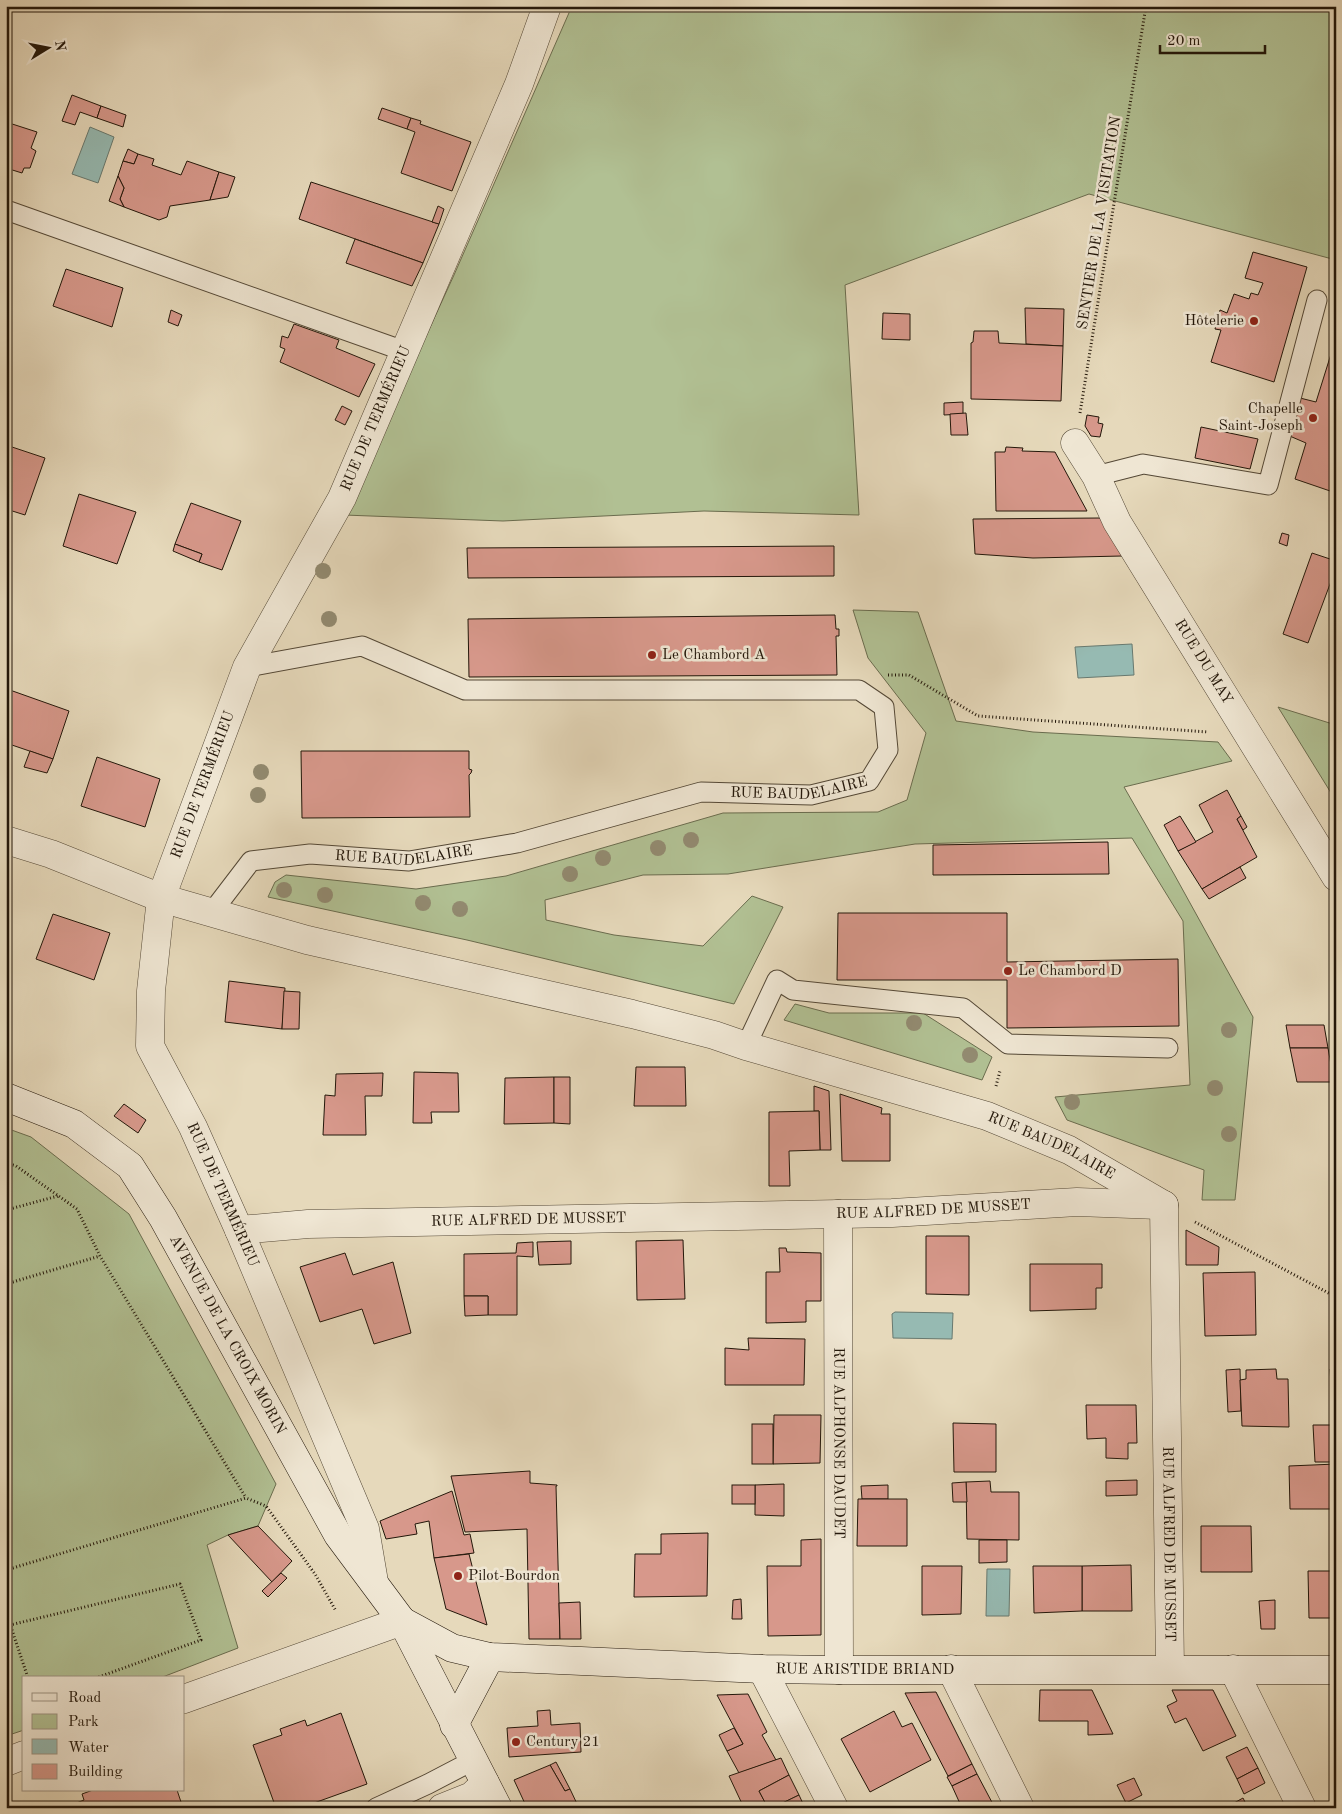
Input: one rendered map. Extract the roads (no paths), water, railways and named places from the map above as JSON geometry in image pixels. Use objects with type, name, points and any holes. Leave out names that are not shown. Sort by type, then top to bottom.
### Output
[{"type":"street","name":"RUE DE TERMÉRIEU","points":[[374,1582],[365,1529],[239,1230],[193,1127],[150,1046],[151,991],[161,898],[247,667],[342,498],[519,84],[547,6]]},
{"type":"street","name":"RUE DU MAY","points":[[1075,443],[1096,476],[1117,522],[1336,877]]},
{"type":"street","name":"RUE BAUDELAIRE","points":[[6,840],[51,854],[161,898],[307,940],[632,1014],[714,1035],[988,1116],[1069,1150],[1164,1205]]},
{"type":"street","name":"AVENUE DE LA CROIX MORIN","points":[[6,1097],[74,1124],[130,1166],[163,1218],[338,1535],[402,1621],[498,1808]]},
{"type":"street","name":"RUE ALFRED DE MUSSET","points":[[239,1230],[308,1224],[902,1212],[1077,1202],[1164,1205],[1170,1669]]},
{"type":"street","name":"RUE ALPHONSE DAUDET","points":[[838,1214],[839,1670]]},
{"type":"street","name":"RUE ARISTIDE BRIAND","points":[[402,1621],[452,1648],[490,1657],[762,1669],[1336,1670]]},
{"type":"street","points":[[185,1699],[402,1621]]},
{"type":"street","points":[[454,1725],[490,1657]]},
{"type":"street","points":[[762,1669],[834,1808]]},
{"type":"street","points":[[951,1669],[1020,1808]]},
{"type":"street","points":[[1233,1669],[1302,1808]]},
{"type":"street","points":[[6,1762],[22,1757]]},
{"type":"street","points":[[442,1808],[472,1796],[479,1771]]},
{"type":"lane","points":[[6,210],[404,351]]},
{"type":"lane","points":[[1096,476],[1143,464],[1268,485],[1317,300]]},
{"type":"lane","name":"RUE BAUDELAIRE","points":[[212,912],[251,861],[310,854],[409,861],[517,843],[701,792],[811,795],[869,782],[888,750],[884,707],[859,690],[465,690],[362,646],[247,667]]},
{"type":"lane","points":[[746,1046],[777,980],[792,990],[963,1008],[1008,1044],[1168,1048]]},
{"type":"lane","points":[[376,1808],[428,1784],[479,1771]]},
{"type":"water","points":[[90,127],[114,137],[98,183],[72,174]]},
{"type":"water","points":[[1132,644],[1134,675],[1078,678],[1075,647]]},
{"type":"water","points":[[895,1312],[953,1313],[952,1339],[893,1338],[892,1314]]},
{"type":"water","points":[[987,1569],[1010,1569],[1009,1616],[986,1616]]},
{"type":"place","name":"Hôtelerie","points":[[1254,321]]},
{"type":"place","name":"Chapelle Saint-Joseph","points":[[1313,418]]},
{"type":"place","name":"Le Chambord A","points":[[652,655]]},
{"type":"place","name":"Le Chambord D","points":[[1008,971]]},
{"type":"place","name":"Pilot-Bourdon","points":[[458,1576]]},
{"type":"place","name":"Century 21","points":[[516,1742]]}]
